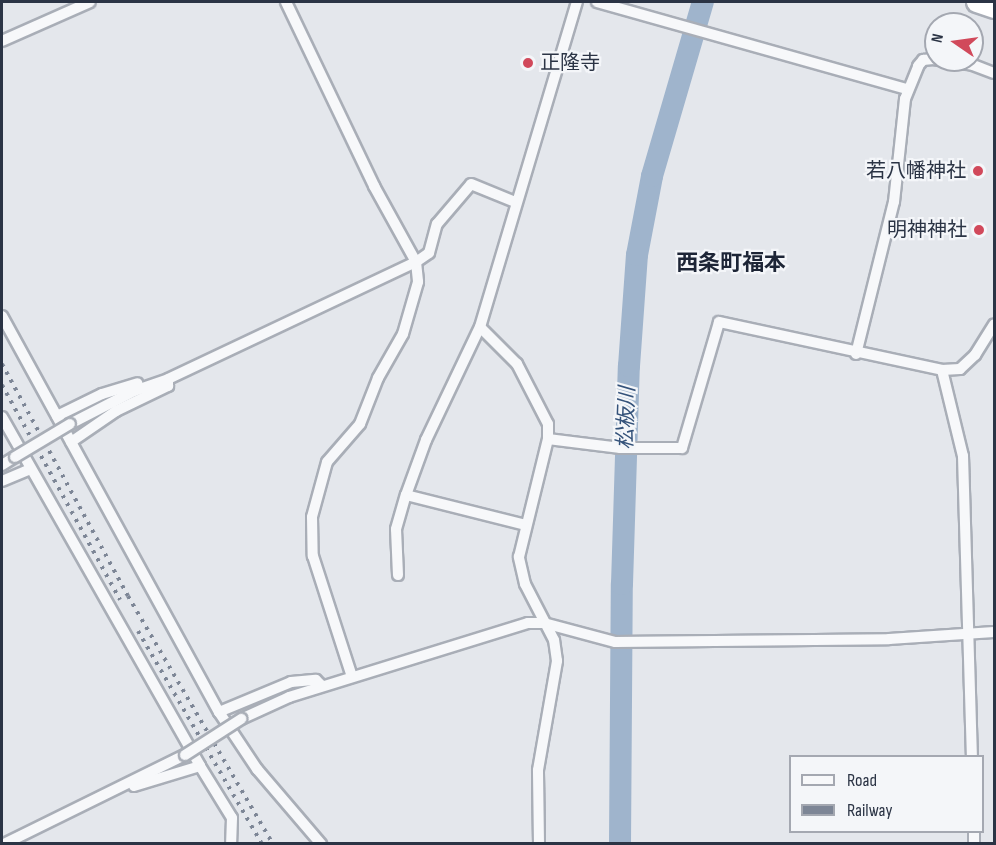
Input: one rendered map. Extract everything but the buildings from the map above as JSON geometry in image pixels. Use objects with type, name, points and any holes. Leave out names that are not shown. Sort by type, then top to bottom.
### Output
[{"type":"highway","points":[[977,2],[994,8]]},
{"type":"street","points":[[2,41],[90,2]]},
{"type":"street","points":[[286,2],[374,186],[416,262],[418,282],[403,334],[378,378],[360,424],[327,462],[312,517],[313,556],[352,677]]},
{"type":"street","points":[[398,575],[396,529],[406,495],[426,440],[480,327],[515,202],[576,2]]},
{"type":"street","points":[[597,2],[907,89]]},
{"type":"street","points":[[856,354],[894,202],[907,89],[923,60],[973,65],[994,73]]},
{"type":"street","points":[[2,465],[69,424],[134,391],[168,379],[416,262],[429,253],[437,224],[471,184],[515,202]]},
{"type":"street","points":[[2,316],[219,712],[257,769],[321,843]]},
{"type":"street","points":[[548,439],[620,448],[682,448],[719,322],[856,354],[942,370],[960,369],[975,355],[994,325]]},
{"type":"street","points":[[480,327],[517,364],[548,424],[548,439],[525,525],[519,557],[525,584],[554,640],[557,661],[538,770],[539,843]]},
{"type":"street","points":[[942,370],[963,456],[966,632],[972,755]]},
{"type":"street","points":[[57,416],[102,394],[168,379]]},
{"type":"street","points":[[71,442],[116,411],[168,386],[168,379]]},
{"type":"street","points":[[2,417],[200,766],[232,818],[231,843]]},
{"type":"street","points":[[2,481],[30,469]]},
{"type":"street","points":[[406,495],[525,525]]},
{"type":"street","points":[[4,843],[184,755],[241,719],[322,686],[528,623],[544,623],[615,642],[889,639],[966,632],[994,632]]},
{"type":"street","points":[[554,640],[566,630]]},
{"type":"street","points":[[219,712],[291,682],[316,680],[322,686]]},
{"type":"street","points":[[108,794],[200,766]]},
{"type":"waterway","name":"松板川","points":[[620,844],[622,584],[629,366],[637,255],[652,176],[703,2]]},
{"type":"railway","points":[[2,364],[128,596],[273,844]]},
{"type":"railway","points":[[2,385],[120,600]]},
{"type":"railway","points":[[138,631],[262,844]]},
{"type":"place","name":"正隆寺","points":[[528,63]]},
{"type":"place","name":"若八幡神社","points":[[978,171]]},
{"type":"place","name":"明神神社","points":[[979,230]]},
{"type":"district","name":"西条町福本","points":[[731,264]]}]
